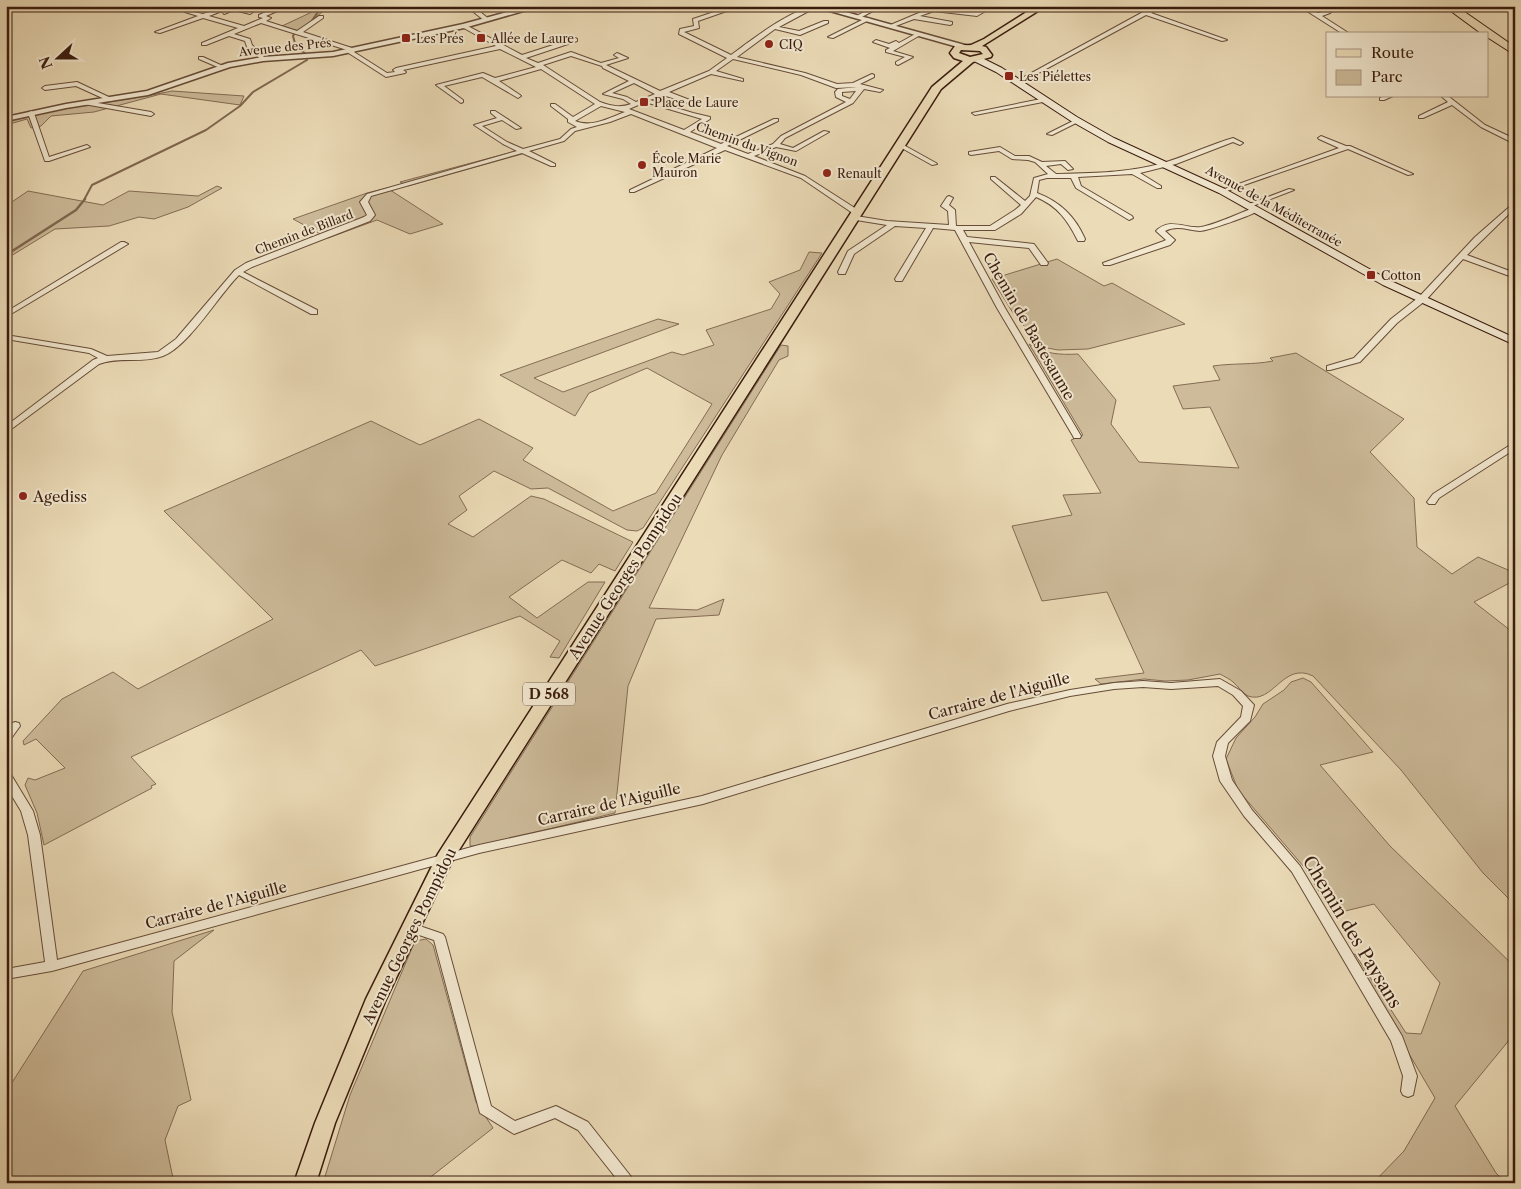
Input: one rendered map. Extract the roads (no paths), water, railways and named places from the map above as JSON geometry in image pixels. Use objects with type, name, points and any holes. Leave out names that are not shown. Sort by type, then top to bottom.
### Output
[{"type":"highway","points":[[1448,6],[1486,32]]},
{"type":"highway","points":[[1465,6],[1511,37]]},
{"type":"highway","points":[[1487,20],[1511,37]]},
{"type":"highway","points":[[1488,33],[1515,52]]},
{"type":"main road","points":[[957,54],[987,41],[1042,6]]},
{"type":"main road","points":[[957,54],[974,59],[987,53],[992,46],[1050,6]]},
{"type":"main road","points":[[970,47],[987,53]]},
{"type":"main road","name":"Avenue de la Méditerranée","points":[[987,53],[990,60],[999,70]]},
{"type":"main road","name":"Avenue Georges Pompidou","points":[[950,75],[959,62],[957,54]]},
{"type":"main road","name":"Avenue de la Méditerranée","points":[[974,59],[999,70],[1077,121],[1111,140],[1222,191],[1357,268],[1515,342]]},
{"type":"main road","name":"Avenue Georges Pompidou","points":[[305,1183],[325,1123],[376,999],[444,859],[937,87],[950,75],[974,59]]},
{"type":"street","points":[[209,17],[230,6]]},
{"type":"street","points":[[469,6],[487,20]]},
{"type":"street","name":"Avenue des Prés","points":[[6,120],[31,113],[111,100],[163,89],[222,67],[263,59],[304,57],[351,50],[464,26],[538,6]]},
{"type":"street","points":[[640,6],[648,10]]},
{"type":"street","points":[[738,6],[695,20],[697,27],[682,30],[681,33],[731,58],[803,74],[836,86],[854,85],[880,90]]},
{"type":"street","points":[[464,26],[540,66],[600,104],[627,110],[644,100],[712,72],[774,27],[815,6],[868,19],[939,41],[970,47]]},
{"type":"street","points":[[858,17],[879,6]]},
{"type":"street","points":[[891,26],[936,9],[977,14],[991,6]]},
{"type":"street","points":[[1018,82],[1159,6]]},
{"type":"street","points":[[1270,6],[1278,10]]},
{"type":"street","points":[[1302,6],[1344,32]]},
{"type":"street","points":[[1318,15],[1328,12],[1335,6]]},
{"type":"street","points":[[204,44],[244,28],[282,7]]},
{"type":"street","points":[[158,32],[233,8],[351,50],[386,75],[501,47]]},
{"type":"street","points":[[186,11],[244,28]]},
{"type":"street","points":[[1146,13],[1224,40]]},
{"type":"street","points":[[299,32],[321,17]]},
{"type":"street","points":[[912,17],[932,20],[927,25],[941,27],[948,23]]},
{"type":"street","points":[[831,37],[868,19]]},
{"type":"street","points":[[774,27],[800,33],[826,22]]},
{"type":"street","points":[[229,34],[248,40],[249,46],[263,59]]},
{"type":"street","points":[[876,42],[890,46],[917,34]]},
{"type":"street","points":[[898,64],[910,57],[888,52],[917,34]]},
{"type":"street","points":[[522,57],[575,40]]},
{"type":"street","points":[[939,41],[957,54]]},
{"type":"street","points":[[467,45],[468,54]]},
{"type":"street","points":[[429,64],[430,54]]},
{"type":"street","points":[[494,80],[571,54],[601,65],[625,58],[617,55]]},
{"type":"street","points":[[201,58],[222,67]]},
{"type":"street","points":[[396,70],[429,64]]},
{"type":"street","points":[[605,67],[661,93],[693,103]]},
{"type":"street","points":[[712,72],[742,80]]},
{"type":"street","points":[[461,100],[439,86],[483,75],[518,96]]},
{"type":"street","points":[[854,85],[872,76]]},
{"type":"street","points":[[634,81],[606,94],[625,98],[636,104]]},
{"type":"street","points":[[45,88],[77,84],[111,100]]},
{"type":"street","points":[[832,92],[836,86]]},
{"type":"street","points":[[1439,98],[1452,103]]},
{"type":"street","points":[[1446,98],[1483,126],[1515,142]]},
{"type":"street","points":[[644,100],[708,118],[684,133]]},
{"type":"street","points":[[975,113],[1046,100]]},
{"type":"street","points":[[747,157],[775,145],[784,138],[851,102]]},
{"type":"street","points":[[1421,117],[1452,103]]},
{"type":"street","points":[[86,104],[151,114]]},
{"type":"street","points":[[572,119],[600,104]]},
{"type":"street","points":[[553,105],[572,119],[570,121],[572,123],[583,127]]},
{"type":"street","name":"Chemin du Vignon","points":[[627,110],[803,177],[855,215]]},
{"type":"street","name":"Chemin de Billard","points":[[6,430],[96,362],[104,358],[113,356],[146,357],[163,353],[178,340],[238,272],[249,265],[367,219],[371,215],[364,202],[369,195],[562,140],[573,130],[627,110]]},
{"type":"street","points":[[493,112],[518,128]]},
{"type":"street","points":[[31,113],[46,160],[50,164],[59,164]]},
{"type":"street","points":[[503,118],[477,125],[505,143],[553,166]]},
{"type":"street","points":[[632,191],[776,120]]},
{"type":"street","points":[[1050,134],[1077,121]]},
{"type":"street","points":[[775,145],[794,150],[826,132]]},
{"type":"street","points":[[1320,138],[1410,174]]},
{"type":"street","points":[[855,215],[893,224],[992,228],[1018,212],[1025,205],[1034,194],[1036,179],[1072,172],[1132,171],[1164,165],[1234,140],[1240,143]]},
{"type":"street","points":[[900,145],[934,164]]},
{"type":"street","points":[[46,160],[87,146]]},
{"type":"street","points":[[533,156],[566,146]]},
{"type":"street","points":[[1222,191],[1347,148]]},
{"type":"street","points":[[971,153],[1000,149],[1008,156],[1029,158],[1041,164],[1054,176]]},
{"type":"street","points":[[1041,164],[1060,160],[1072,172],[1078,187],[1129,218]]},
{"type":"street","points":[[1132,171],[1160,187]]},
{"type":"street","points":[[993,178],[1025,205]]},
{"type":"street","points":[[1107,263],[1170,242],[1171,240],[1161,233],[1160,230],[1164,228],[1180,225],[1201,229],[1291,190]]},
{"type":"street","points":[[1034,194],[1045,198],[1066,212],[1075,223],[1081,239]]},
{"type":"street","name":"Chemin de Bastesaume","points":[[948,198],[945,206],[951,210],[956,228],[964,239],[1002,311],[1077,436]]},
{"type":"street","points":[[1330,368],[1357,360],[1394,321],[1422,299],[1515,204]]},
{"type":"street","points":[[842,272],[851,253],[893,224]]},
{"type":"street","points":[[898,279],[931,226]]},
{"type":"street","points":[[964,239],[1031,246],[1044,263]]},
{"type":"street","points":[[6,315],[124,244]]},
{"type":"street","points":[[1462,256],[1515,276]]},
{"type":"street","points":[[238,272],[314,312]]},
{"type":"street","points":[[6,337],[91,350],[104,358]]},
{"type":"street","points":[[1432,502],[1436,496],[1515,445]]},
{"type":"street","name":"Carraire de l'Aiguille","points":[[6,974],[52,966],[444,859],[703,800],[1007,708],[1070,693],[1114,686],[1143,684],[1171,686],[1220,682]]},
{"type":"street","name":"Chemin des Paysans","points":[[1220,682],[1237,693],[1249,705],[1246,718],[1223,742],[1219,756],[1226,781],[1248,813],[1296,869],[1398,1040],[1410,1076],[1408,1091]]},
{"type":"street","points":[[6,737],[15,726]]},
{"type":"street","points":[[6,776],[28,811],[34,836],[52,966]]},
{"type":"street","points":[[411,928],[439,936],[485,1109],[514,1128],[556,1112],[583,1126],[629,1183]]},
{"type":"waterway","points":[[311,22],[322,6]]},
{"type":"waterway","points":[[295,32],[293,36],[296,47],[306,54]]},
{"type":"waterway","points":[[84,200],[92,185],[206,130],[240,106],[253,92],[307,60]]},
{"type":"waterway","points":[[6,255],[76,210],[85,199]]},
{"type":"place","name":"Les Prés","points":[[406,38]]},
{"type":"place","name":"Allée de Laure","points":[[481,38]]},
{"type":"place","name":"CIQ","points":[[769,44]]},
{"type":"place","name":"Les Piélettes","points":[[1009,76]]},
{"type":"place","name":"Place de Laure","points":[[644,102]]},
{"type":"place","name":"École Marie Mauron","points":[[642,165]]},
{"type":"place","name":"Renault","points":[[827,173]]},
{"type":"place","name":"Cotton","points":[[1371,275]]},
{"type":"place","name":"Agediss","points":[[23,496]]}]
